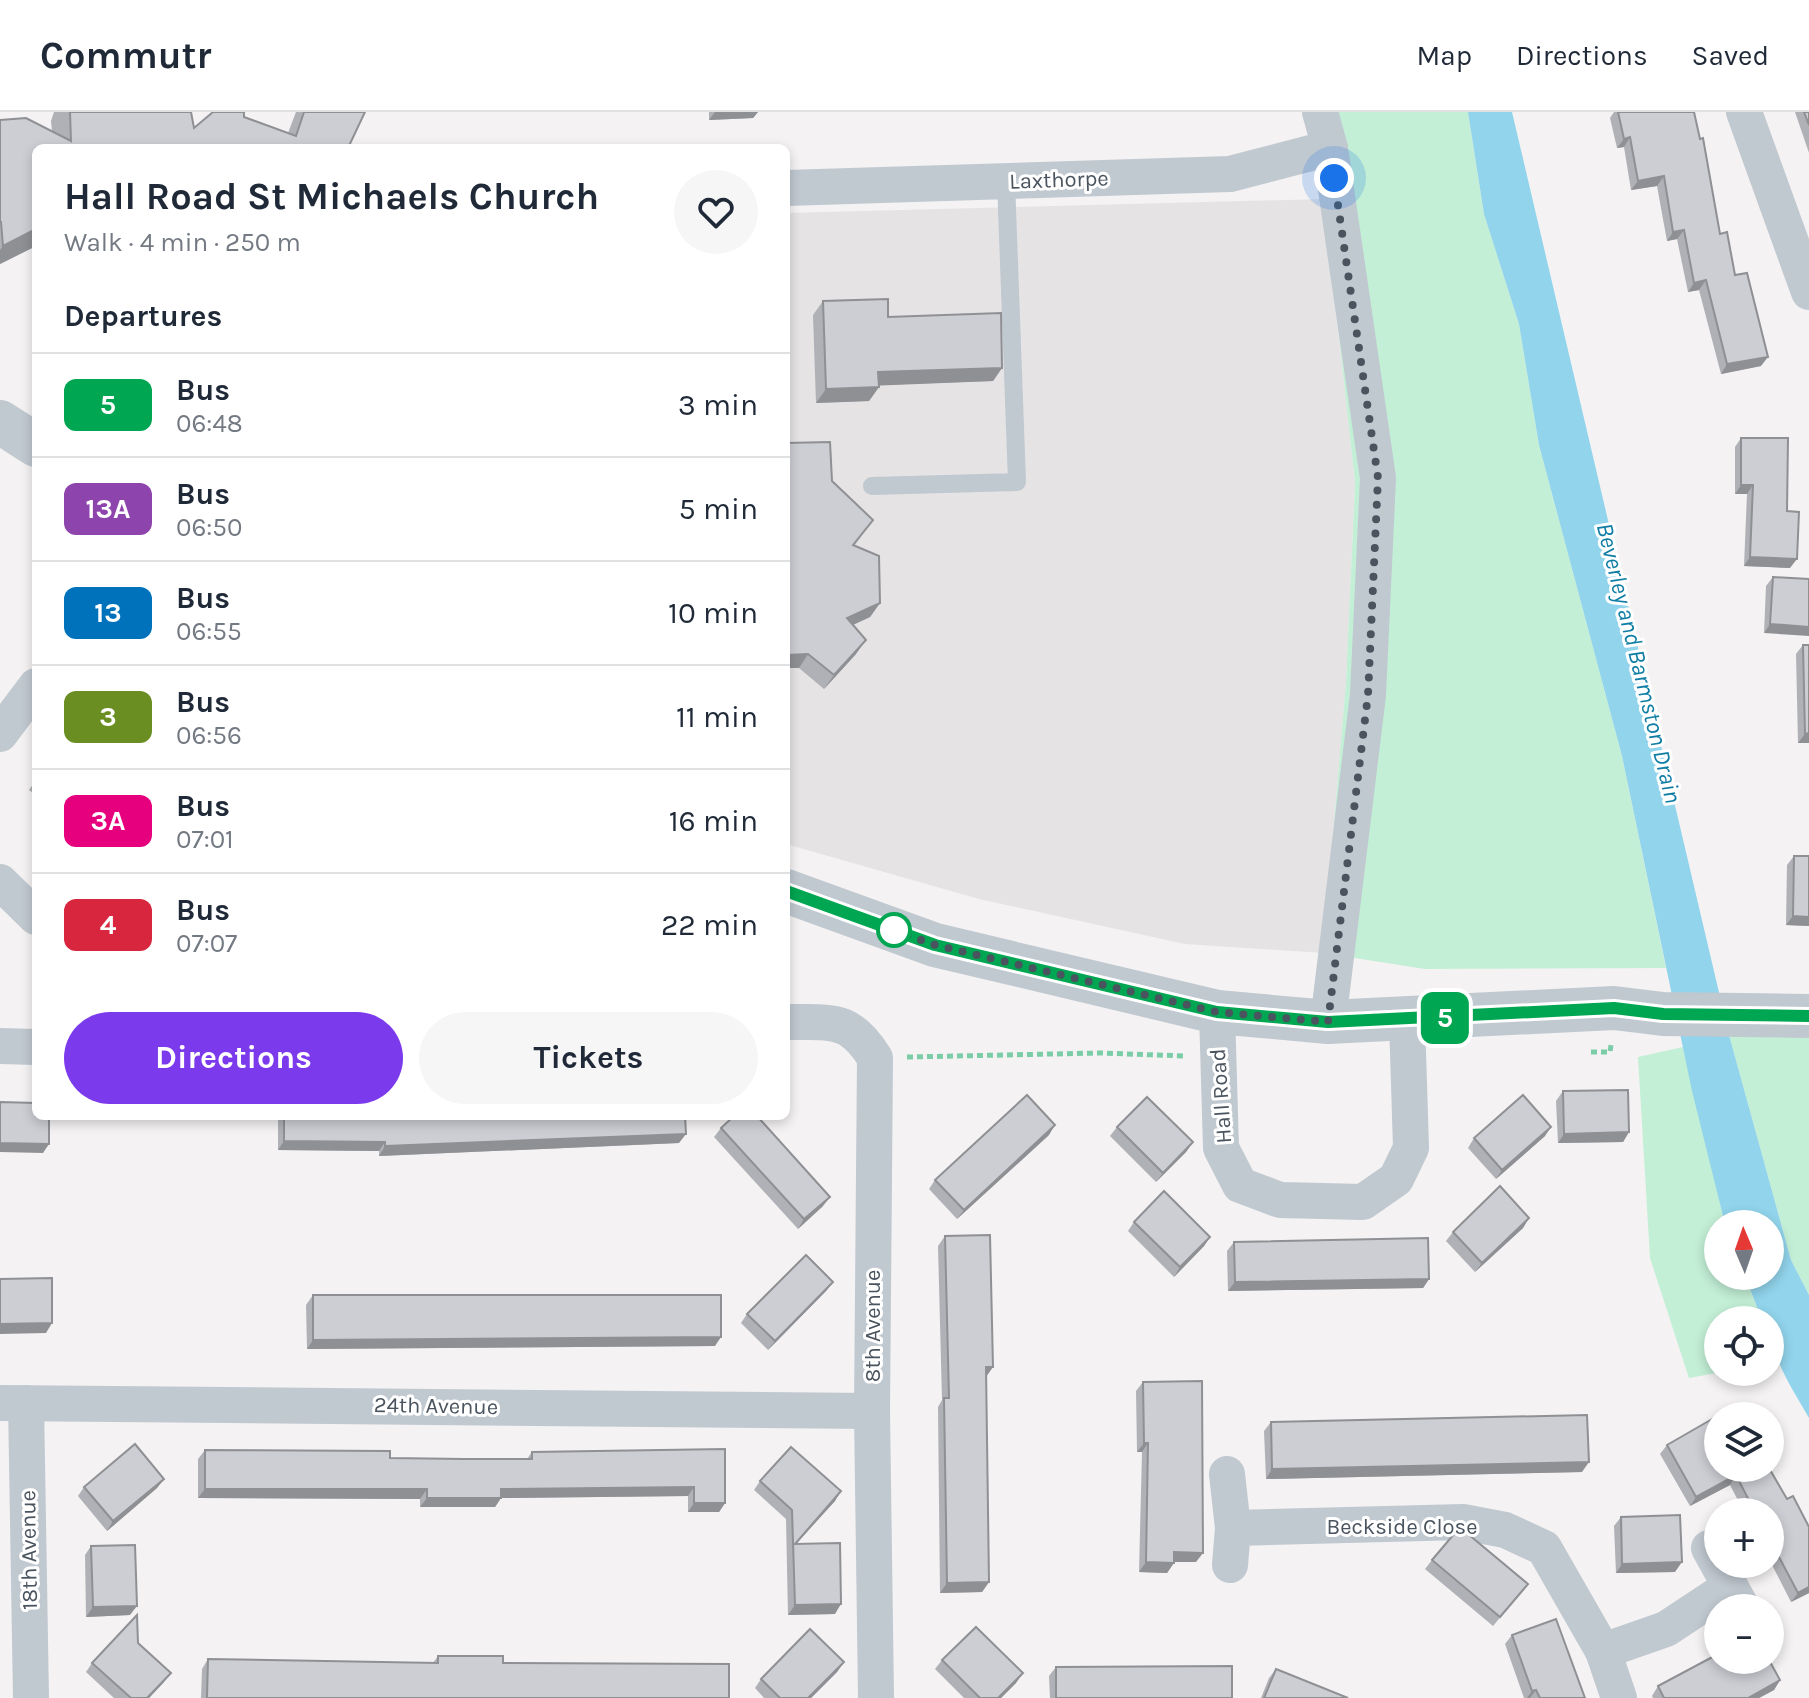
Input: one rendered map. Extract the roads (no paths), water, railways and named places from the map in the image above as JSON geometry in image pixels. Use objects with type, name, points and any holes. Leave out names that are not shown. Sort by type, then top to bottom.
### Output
[{"type":"street","points":[[1320,112],[1330,148],[1378,478],[1368,695],[1328,1022]]},
{"type":"street","points":[[1744,112],[1809,292]]},
{"type":"street","name":"Laxthorpe","points":[[790,188],[1230,174],[1330,148]]},
{"type":"street","points":[[0,422],[32,442]]},
{"type":"street","points":[[0,734],[32,691]]},
{"type":"street","points":[[0,882],[32,913]]},
{"type":"street","points":[[790,892],[935,945],[1217,1012],[1328,1022],[1614,1008],[1663,1014],[1809,1016]]},
{"type":"street","name":"Hall Road","points":[[1217,1012],[1221,1148],[1240,1185],[1280,1200],[1363,1202],[1396,1179],[1411,1148],[1407,1020]]},
{"type":"street","name":"8th Avenue","points":[[790,1022],[836,1023],[861,1036],[875,1058],[872,1411],[876,1698]]},
{"type":"street","points":[[0,1046],[32,1047]]},
{"type":"street","name":"24th Avenue","points":[[13,1403],[872,1411]]},
{"type":"street","name":"18th Avenue","points":[[13,1403],[31,1698]]},
{"type":"street","points":[[1227,1474],[1233,1528],[1230,1565]]},
{"type":"street","name":"Beckside Close","points":[[1233,1528],[1463,1522],[1505,1530],[1544,1548],[1603,1651],[1619,1698]]},
{"type":"street","points":[[1603,1651],[1704,1612]]},
{"type":"lane","points":[[872,486],[1017,482],[1006,181]]},
{"type":"water","name":"Beverley and Barmston Drain","points":[[1468,112],[1512,112],[1729,1035],[1777,1210],[1722,1210],[1692,1091],[1622,756],[1539,445],[1519,324],[1484,214]]},
{"type":"water","points":[[1784,1235],[1791,1260],[1809,1295],[1809,1418],[1784,1372],[1784,1306],[1757,1306],[1750,1290],[1784,1290]]}]
